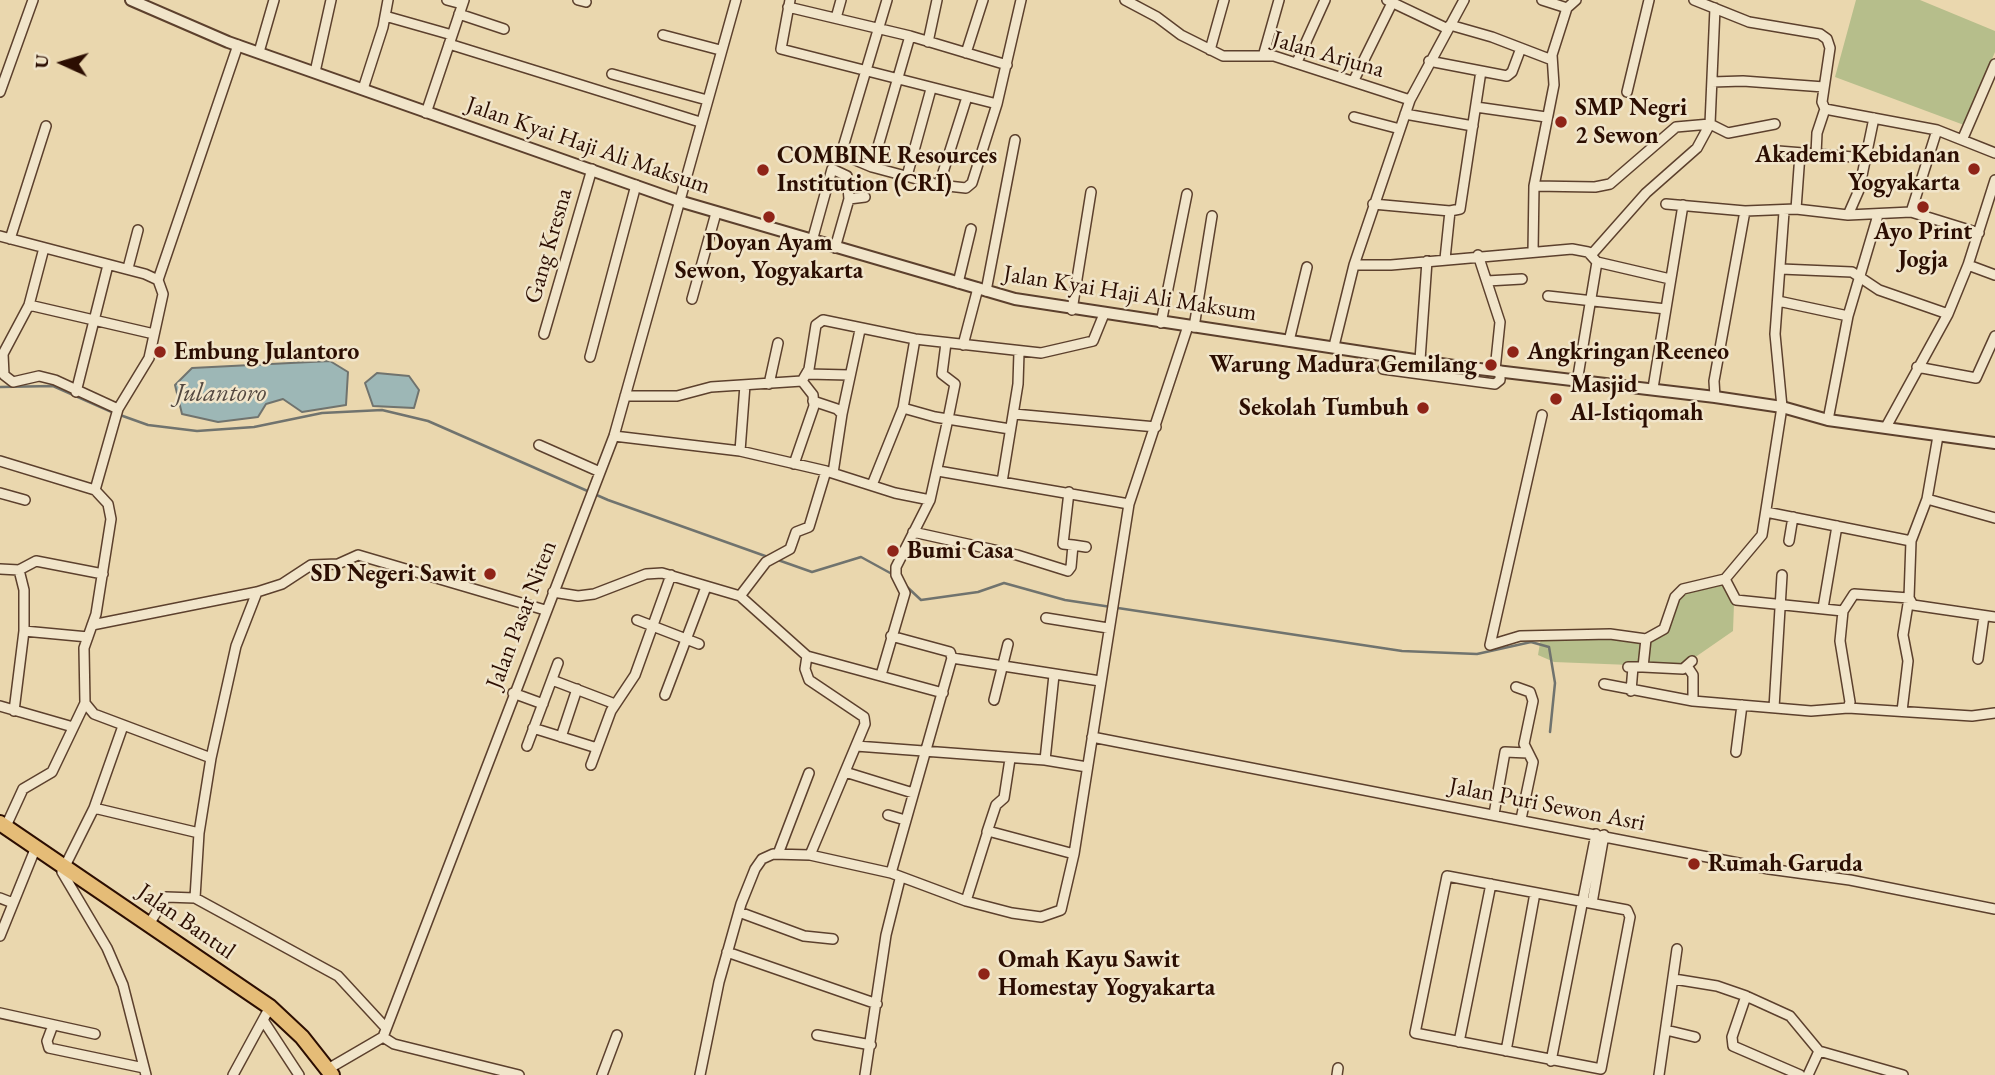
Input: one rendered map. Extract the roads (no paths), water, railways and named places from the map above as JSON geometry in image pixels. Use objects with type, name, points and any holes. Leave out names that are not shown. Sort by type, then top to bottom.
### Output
[{"type":"main road","name":"Jalan Bantul","points":[[3,825],[149,924],[266,1014],[302,1037],[330,1072]]},
{"type":"street","points":[[0,92],[33,0]]},
{"type":"street","name":"Jalan Kyai Haji Ali Maksum","points":[[131,0],[155,4],[238,45],[678,201],[982,289],[1072,310],[1334,346],[1454,366],[1577,382],[1653,388],[1783,407],[1828,420],[1995,443]]},
{"type":"street","points":[[259,52],[275,0]]},
{"type":"street","points":[[315,72],[331,0]]},
{"type":"street","points":[[363,89],[388,0]]},
{"type":"street","points":[[426,113],[463,2],[447,0]]},
{"type":"street","name":"Jalan Pasar Niten","points":[[384,1032],[614,436],[736,0]]},
{"type":"street","points":[[836,18],[841,0]]},
{"type":"street","points":[[887,0],[840,152],[872,167],[939,185],[966,188],[970,186],[997,104],[1021,0]]},
{"type":"street","points":[[928,41],[937,0]]},
{"type":"street","points":[[966,52],[983,0]]},
{"type":"street","name":"Jalan Arjuna","points":[[1125,0],[1210,50],[1231,57],[1264,54],[1297,62],[1410,100]]},
{"type":"street","points":[[1210,50],[1224,0]]},
{"type":"street","points":[[1264,54],[1279,0]]},
{"type":"street","points":[[1297,62],[1325,0]]},
{"type":"street","points":[[1334,346],[1354,265],[1399,129],[1429,61],[1464,0]]},
{"type":"street","points":[[1542,0],[1567,8]]},
{"type":"street","points":[[1533,252],[1534,186],[1554,85],[1552,60],[1567,8],[1576,0]]},
{"type":"street","points":[[1627,92],[1649,0]]},
{"type":"street","points":[[1694,0],[1749,22],[1824,37],[1830,48],[1822,102],[1825,109],[1817,133],[1816,155]]},
{"type":"street","points":[[1353,80],[1389,1],[1449,27],[1552,60]]},
{"type":"street","points":[[997,104],[897,81],[781,49],[789,4],[1007,65]]},
{"type":"street","points":[[1577,382],[1592,301],[1594,258],[1646,193],[1697,148],[1710,124],[1715,8]]},
{"type":"street","points":[[459,14],[504,29]]},
{"type":"street","points":[[385,16],[700,122]]},
{"type":"street","points":[[663,35],[720,50]]},
{"type":"street","points":[[872,167],[910,36]]},
{"type":"street","points":[[96,490],[117,415],[145,367],[163,294],[158,280],[238,45]]},
{"type":"street","points":[[1429,61],[1510,75],[1521,48]]},
{"type":"street","points":[[1963,138],[1995,64]]},
{"type":"street","points":[[1373,204],[1450,211],[1461,207],[1481,71]]},
{"type":"street","points":[[612,74],[706,100]]},
{"type":"street","points":[[1713,82],[1824,88]]},
{"type":"street","points":[[907,176],[931,89]]},
{"type":"street","points":[[939,185],[967,97]]},
{"type":"street","points":[[1476,107],[1546,117]]},
{"type":"street","points":[[1825,109],[1937,130],[1963,138],[1995,153]]},
{"type":"street","points":[[1405,114],[1473,126]]},
{"type":"street","points":[[1354,117],[1399,129]]},
{"type":"street","points":[[1848,215],[1857,198],[1874,118]]},
{"type":"street","points":[[1534,186],[1595,187],[1610,184],[1669,131],[1684,125],[1710,124],[1728,133],[1775,124]]},
{"type":"street","points":[[10,239],[46,126]]},
{"type":"street","points":[[1911,212],[1937,130]]},
{"type":"street","points":[[963,345],[982,289],[1015,140]]},
{"type":"street","points":[[1778,151],[1866,158]]},
{"type":"street","points":[[1796,209],[1800,154]]},
{"type":"street","name":"Gang Kresna","points":[[544,334],[592,169]]},
{"type":"street","points":[[812,241],[832,169],[847,176],[849,199],[835,248]]},
{"type":"street","points":[[1886,427],[1948,314],[1968,265],[1995,180]]},
{"type":"street","points":[[590,357],[636,185]]},
{"type":"street","points":[[1072,310],[1091,192]]},
{"type":"street","points":[[1161,323],[1186,194]]},
{"type":"street","points":[[849,199],[865,197]]},
{"type":"street","points":[[1666,204],[1745,211],[1784,212],[1796,209],[1848,215],[1911,212],[1979,233]]},
{"type":"street","points":[[1653,388],[1683,205]]},
{"type":"street","points":[[1445,259],[1450,211]]},
{"type":"street","points":[[1715,397],[1714,381],[1745,211]]},
{"type":"street","points":[[1542,415],[1490,645],[1520,636],[1610,634],[1646,639],[1664,629],[1675,597],[1683,589],[1725,579],[1762,535],[1783,407],[1782,382],[1775,347],[1784,212]]},
{"type":"street","points":[[692,299],[716,213]]},
{"type":"street","points":[[1828,420],[1848,316],[1878,215]]},
{"type":"street","points":[[700,1075],[727,952],[755,869],[762,859],[778,854],[810,855],[891,873],[900,879],[965,901],[1033,916],[1058,914],[1063,905],[1073,854],[1129,504],[1191,327],[1212,216]]},
{"type":"street","points":[[958,283],[971,229]]},
{"type":"street","points":[[128,268],[138,230]]},
{"type":"street","points":[[0,236],[128,268],[158,280]]},
{"type":"street","points":[[44,248],[29,305],[2,354],[3,370],[9,381],[44,377],[117,415]]},
{"type":"street","points":[[1354,265],[1572,249],[1594,258],[1670,279]]},
{"type":"street","points":[[1383,369],[1497,384],[1500,380],[1500,322],[1478,255]]},
{"type":"street","points":[[1420,360],[1427,261]]},
{"type":"street","points":[[76,392],[108,265]]},
{"type":"street","points":[[1968,265],[1995,275]]},
{"type":"street","points":[[1289,341],[1307,267]]},
{"type":"street","points":[[1781,269],[1852,272],[1879,289],[1948,314]]},
{"type":"street","points":[[1487,281],[1522,279]]},
{"type":"street","points":[[1548,296],[1666,309]]},
{"type":"street","points":[[1778,301],[1848,316]]},
{"type":"street","points":[[29,305],[155,334]]},
{"type":"street","points":[[794,464],[814,401],[804,377],[818,321],[915,339],[1019,352],[1054,352],[1090,342],[1097,337],[1104,314]]},
{"type":"street","points":[[740,596],[766,562],[790,550],[796,531],[810,526],[829,472],[860,330]]},
{"type":"street","points":[[1917,367],[1976,378],[1995,336]]},
{"type":"street","points":[[872,485],[903,408],[915,339]]},
{"type":"street","points":[[881,675],[905,593],[896,575],[896,567],[930,500],[955,384],[942,374],[946,343]]},
{"type":"street","points":[[769,384],[778,344]]},
{"type":"street","points":[[1002,482],[1014,414],[1019,352]]},
{"type":"street","points":[[1453,380],[1454,366]]},
{"type":"street","points":[[625,396],[677,396],[711,387],[769,384],[804,377],[849,374]]},
{"type":"street","points":[[740,451],[745,385]]},
{"type":"street","points":[[814,401],[837,409],[842,414]]},
{"type":"street","points":[[903,408],[948,419],[1010,429]]},
{"type":"street","points":[[1014,414],[1156,427]]},
{"type":"street","points":[[614,436],[740,451],[930,500]]},
{"type":"street","points":[[1902,711],[1908,661],[1903,635],[1909,598],[1911,541],[1927,499],[1938,436]]},
{"type":"street","points":[[539,445],[600,472]]},
{"type":"street","points":[[0,461],[96,490],[108,504],[111,514],[103,574],[83,653],[85,703],[52,772],[23,789],[3,825]]},
{"type":"street","points":[[937,471],[1129,504]]},
{"type":"street","points":[[1069,492],[1063,544],[1086,547]]},
{"type":"street","points":[[0,493],[25,500]]},
{"type":"street","points":[[1927,499],[1995,518]]},
{"type":"street","points":[[1766,512],[1911,541]]},
{"type":"street","points":[[1789,541],[1793,517]]},
{"type":"street","points":[[1823,608],[1837,526]]},
{"type":"street","points":[[913,533],[1017,555],[1066,571],[1071,567],[1073,545]]},
{"type":"street","points":[[92,625],[257,592],[282,584],[311,565],[338,564],[358,555],[545,610]]},
{"type":"street","points":[[0,569],[19,570],[36,561],[103,574]]},
{"type":"street","points":[[14,711],[19,691],[24,631],[24,590],[19,570]]},
{"type":"street","points":[[552,592],[587,596],[650,573],[671,575],[740,596],[807,656],[943,693]]},
{"type":"street","points":[[591,765],[615,704],[635,675],[671,575]]},
{"type":"street","points":[[1774,708],[1778,602],[1782,575]]},
{"type":"street","points":[[1725,579],[1736,600],[1778,602],[1843,611]]},
{"type":"street","points":[[665,695],[706,587]]},
{"type":"street","points":[[195,898],[199,833],[211,758],[236,646],[257,592]]},
{"type":"street","points":[[1848,708],[1850,702],[1840,628],[1849,597],[1854,594],[1909,598],[1916,607],[1995,617]]},
{"type":"street","points":[[1978,659],[1984,616]]},
{"type":"street","points":[[1046,618],[1108,628]]},
{"type":"street","points":[[637,620],[699,644]]},
{"type":"street","points":[[24,631],[88,637]]},
{"type":"street","points":[[891,636],[950,652],[952,658],[891,873]]},
{"type":"street","points":[[1631,691],[1635,667],[1646,639]]},
{"type":"street","points":[[994,700],[1008,644]]},
{"type":"street","points":[[807,656],[805,669],[809,680],[864,717],[865,724],[810,855]]},
{"type":"street","points":[[952,658],[1100,681]]},
{"type":"street","points":[[527,746],[558,663]]},
{"type":"street","points":[[1635,667],[1683,669],[1689,666],[1694,681],[1693,701]]},
{"type":"street","points":[[1045,760],[1054,675]]},
{"type":"street","points":[[552,680],[615,704]]},
{"type":"street","points":[[1604,684],[1693,701],[1811,711],[1848,708],[1972,716],[1995,713]]},
{"type":"street","points":[[1516,687],[1532,696],[1524,744],[1534,762],[1521,819]]},
{"type":"street","points":[[561,737],[577,690]]},
{"type":"street","points":[[513,693],[542,704]]},
{"type":"street","points":[[85,703],[94,714],[211,758]]},
{"type":"street","points":[[1736,752],[1742,705]]},
{"type":"street","points":[[0,706],[73,727]]},
{"type":"street","points":[[53,1025],[47,1041],[49,1048],[145,1071],[123,985],[107,948],[62,872],[94,808],[123,726]]},
{"type":"street","points":[[533,729],[597,748]]},
{"type":"street","name":"Jalan Puri Sewon Asri","points":[[1091,737],[1995,909]]},
{"type":"street","points":[[856,746],[1045,760],[1087,767]]},
{"type":"street","points":[[1494,814],[1505,752],[1528,753]]},
{"type":"street","points":[[965,901],[996,805],[1004,798],[1010,759]]},
{"type":"street","points":[[845,772],[913,793]]},
{"type":"street","points":[[778,854],[809,773]]},
{"type":"street","points":[[94,808],[199,833]]},
{"type":"street","points":[[888,815],[905,820]]},
{"type":"street","points":[[987,832],[1073,854]]},
{"type":"street","points":[[1551,1061],[1588,902],[1600,834]]},
{"type":"street","points":[[0,936],[36,847]]},
{"type":"street","points":[[1446,878],[1535,893],[1624,908],[1630,918],[1600,1073],[1414,1032],[1446,878]]},
{"type":"street","points":[[864,1075],[871,1045],[886,935],[900,879]]},
{"type":"street","points":[[1459,1042],[1491,884]]},
{"type":"street","points":[[1506,1051],[1535,893]]},
{"type":"street","points":[[149,924],[166,897],[195,898],[338,976],[394,1044],[519,1075]]},
{"type":"street","points":[[0,898],[13,903]]},
{"type":"street","points":[[739,912],[804,936],[833,939]]},
{"type":"street","points":[[1659,1075],[1677,949]]},
{"type":"street","points":[[727,952],[877,1004]]},
{"type":"street","points":[[1674,979],[1717,986],[1746,996],[1790,1016],[1819,1051],[1903,1075]]},
{"type":"street","points":[[1746,996],[1732,1037],[1733,1046],[1800,1075]]},
{"type":"street","points":[[0,1013],[95,1034]]},
{"type":"street","points":[[233,1075],[266,1014]]},
{"type":"street","points":[[266,1014],[299,1075]]},
{"type":"street","points":[[1666,1030],[1695,1037]]},
{"type":"street","points":[[330,1072],[384,1032]]},
{"type":"street","points":[[601,1075],[617,1035]]},
{"type":"street","points":[[817,1035],[871,1045]]},
{"type":"street","points":[[1808,1075],[1819,1051]]},
{"type":"water","name":"Julantoro","points":[[330,361],[348,372],[346,405],[302,412],[283,399],[266,404],[258,417],[218,422],[182,414],[175,385],[192,368]]},
{"type":"water","points":[[377,373],[409,376],[419,390],[414,408],[373,406],[365,383]]},
{"type":"waterway","points":[[0,387],[53,386],[114,413]]},
{"type":"waterway","points":[[120,415],[148,425],[197,431],[254,427],[322,413],[382,410],[428,421],[608,500],[768,557]]},
{"type":"waterway","points":[[778,560],[812,572],[861,557],[892,574]]},
{"type":"waterway","points":[[905,585],[921,600],[978,592],[1004,583],[1065,600],[1402,651],[1477,654],[1531,642],[1549,647],[1555,683],[1550,732]]},
{"type":"place","name":"SMP Negri 2 Sewon","points":[[1561,122]]},
{"type":"place","name":"Akademi Kebidanan Yogyakarta","points":[[1974,169]]},
{"type":"place","name":"COMBINE Resources Institution (CRI)","points":[[763,170]]},
{"type":"place","name":"Ayo Print Jogja","points":[[1923,207]]},
{"type":"place","name":"Doyan Ayam Sewon, Yogyakarta","points":[[769,217]]},
{"type":"place","name":"Embung Julantoro","points":[[160,352]]},
{"type":"place","name":"Angkringan Reeneo","points":[[1513,352]]},
{"type":"place","name":"Warung Madura Gemilang","points":[[1491,365]]},
{"type":"place","name":"Masjid Al-Istiqomah","points":[[1556,399]]},
{"type":"place","name":"Sekolah Tumbuh","points":[[1423,408]]},
{"type":"place","name":"Bumi Casa","points":[[893,551]]},
{"type":"place","name":"SD Negeri Sawit","points":[[490,574]]},
{"type":"place","name":"Rumah Garuda","points":[[1694,864]]},
{"type":"place","name":"Omah Kayu Sawit Homestay Yogyakarta","points":[[984,974]]}]
